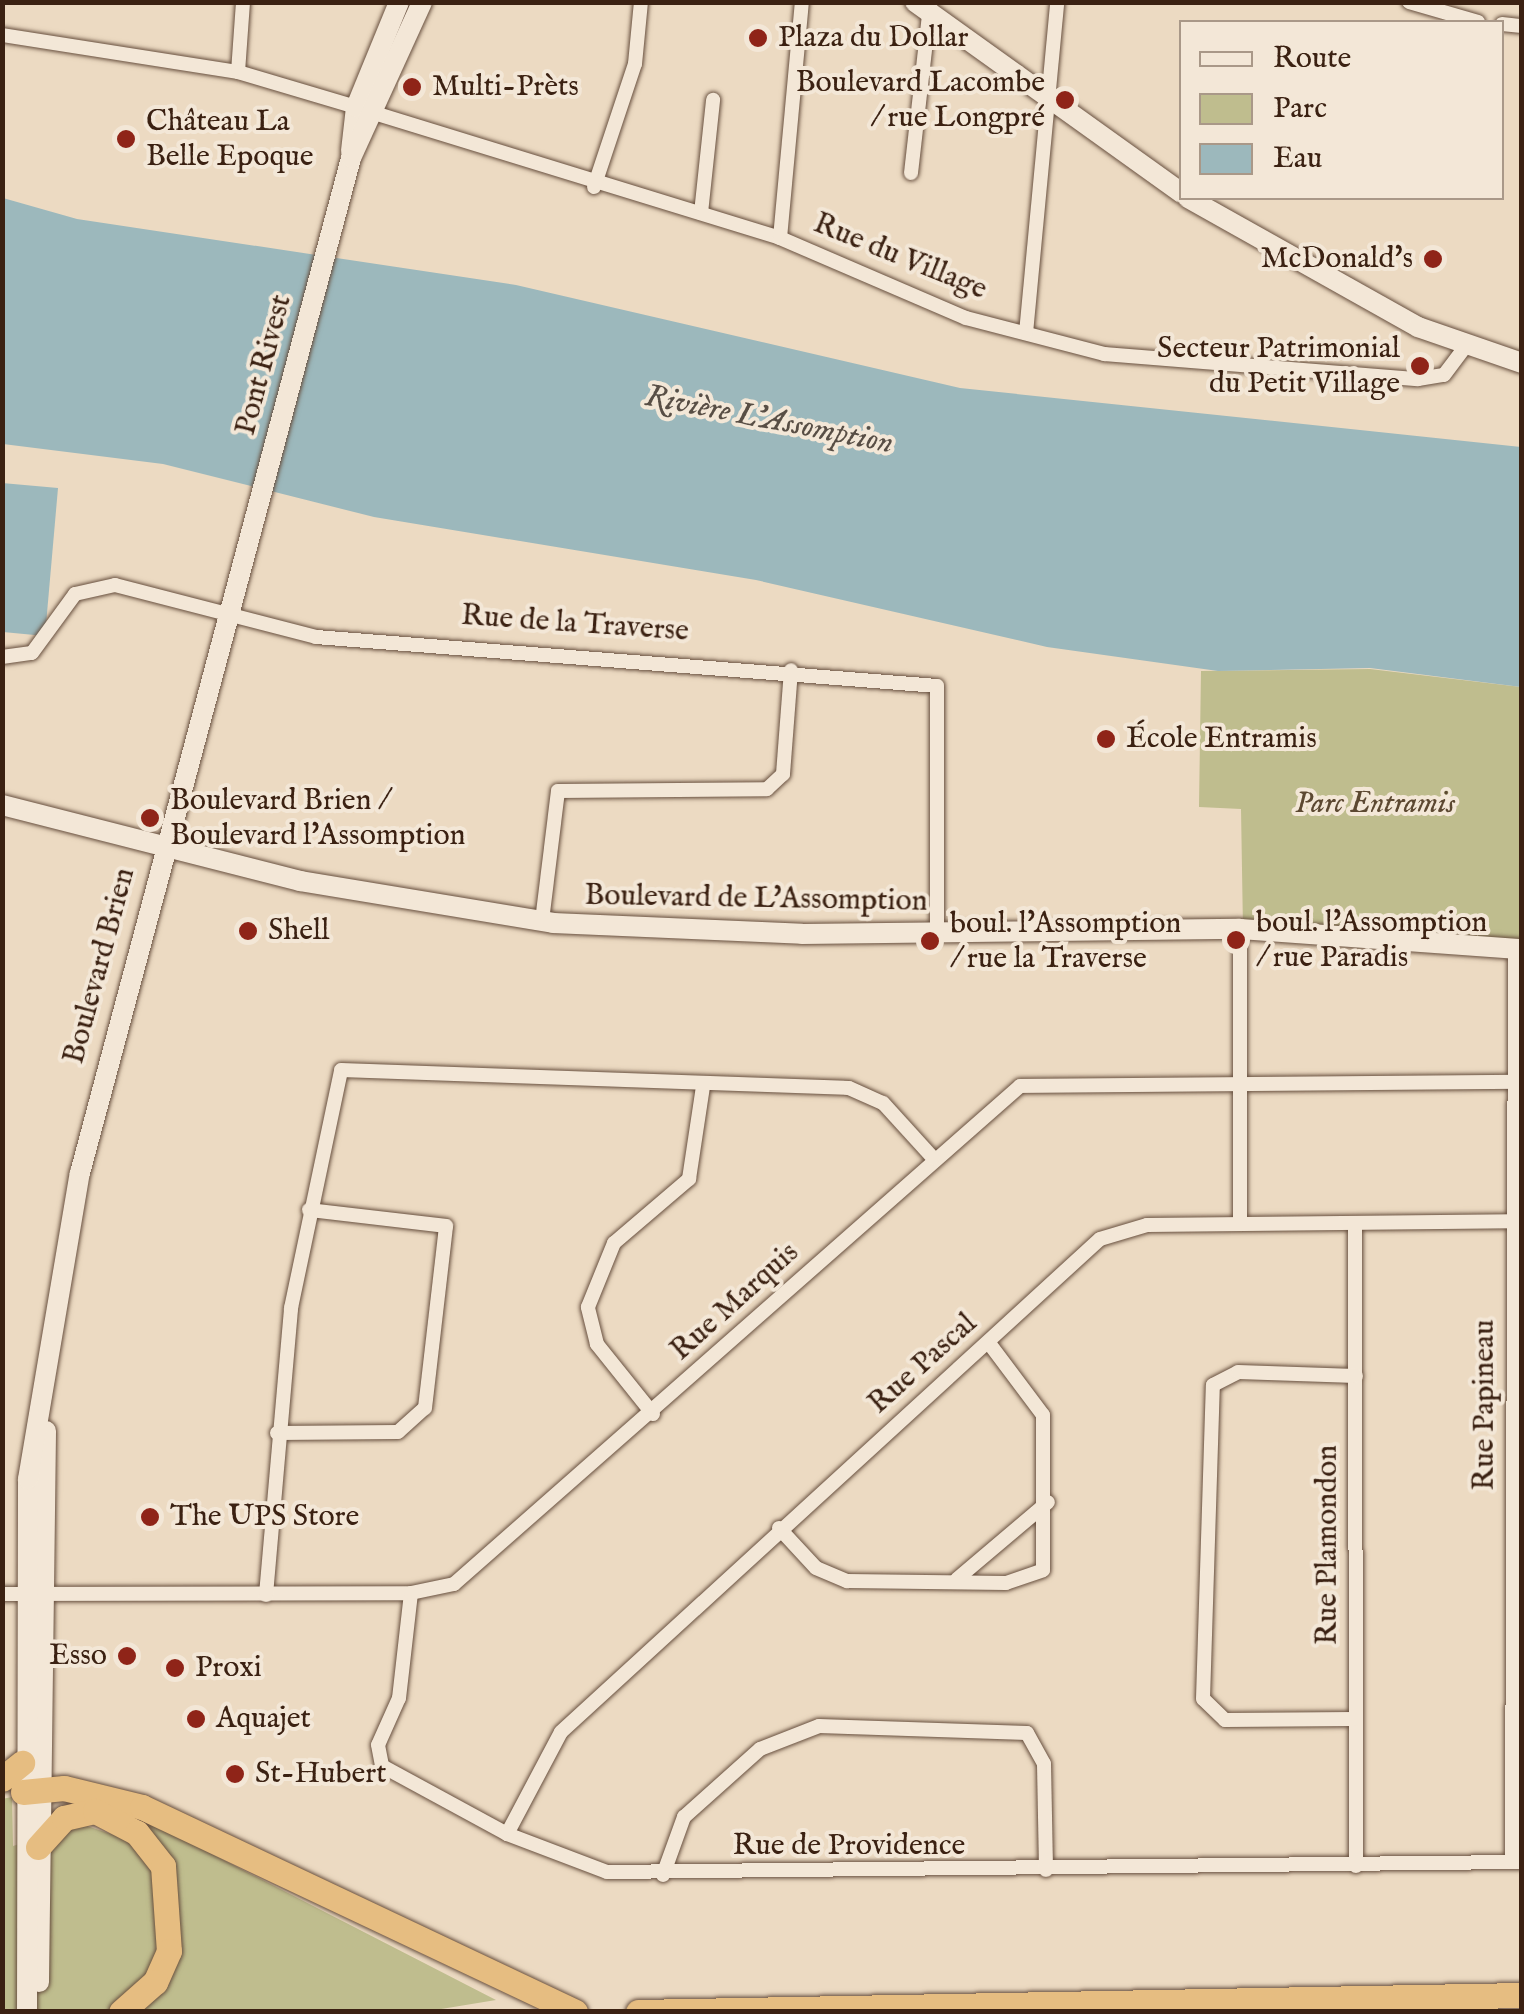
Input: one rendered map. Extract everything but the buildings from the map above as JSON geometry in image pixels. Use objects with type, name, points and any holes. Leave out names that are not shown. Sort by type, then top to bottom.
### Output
[{"type":"highway","points":[[22,1781],[152,1811],[575,2012]]},
{"type":"highway","points":[[38,1847],[64,1818],[95,1811],[128,1826],[158,1856],[172,1941],[155,1982],[122,2012]]},
{"type":"highway","points":[[638,2012],[1522,1995]]},
{"type":"highway","points":[[1269,2012],[1438,1997]]},
{"type":"main road","points":[[363,109],[399,2]]},
{"type":"main road","points":[[363,109],[422,2]]},
{"type":"main road","points":[[925,6],[1179,191]]},
{"type":"main road","name":"Pont Rivest","points":[[248,536],[363,109]]},
{"type":"main road","points":[[1191,200],[1346,290],[1467,345],[1522,362]]},
{"type":"main road","name":"Boulevard Brien","points":[[26,2012],[22,1781],[13,1595],[28,1479],[44,1420],[80,1173],[162,848],[248,536]]},
{"type":"main road","name":"Boulevard de L'Assomption","points":[[2,805],[162,848],[542,921],[936,933],[1240,929],[1519,948]]},
{"type":"main road","name":"Boulevard Brien","points":[[39,2012],[38,1847],[22,1781],[47,1596],[44,1420]]},
{"type":"street","points":[[238,72],[243,2]]},
{"type":"street","points":[[594,187],[635,64],[641,2]]},
{"type":"street","points":[[780,238],[802,2]]},
{"type":"street","points":[[1026,333],[1051,100],[1056,2]]},
{"type":"street","points":[[1409,2],[1471,20]]},
{"type":"street","points":[[912,173],[925,6]]},
{"type":"street","name":"Rue du Village","points":[[2,35],[238,72],[363,109],[594,187],[780,238],[966,318],[1104,354],[1287,376],[1444,375],[1467,345]]},
{"type":"street","points":[[701,214],[713,100]]},
{"type":"street","name":"Rue de la Traverse","points":[[2,657],[32,653],[75,594],[93,586],[133,586],[358,642],[791,670],[938,686],[936,933]]},
{"type":"street","points":[[542,921],[558,791],[768,790],[783,774],[791,670]]},
{"type":"street","points":[[1240,929],[1240,1224]]},
{"type":"street","name":"Rue Papineau","points":[[1517,1862],[1513,1221],[1519,948]]},
{"type":"street","points":[[266,1595],[277,1433],[309,1210],[341,1070],[703,1086],[849,1088],[883,1103],[934,1158]]},
{"type":"street","name":"Rue Marquis","points":[[13,1595],[412,1593],[475,1571],[934,1158],[1020,1086],[1514,1082]]},
{"type":"street","points":[[652,1414],[596,1344],[588,1307],[614,1243],[689,1179],[703,1086]]},
{"type":"street","points":[[277,1433],[398,1432],[425,1408],[446,1226],[309,1210]]},
{"type":"street","name":"Rue Pascal","points":[[507,1834],[547,1747],[779,1528],[1116,1230],[1240,1224],[1513,1221]]},
{"type":"street","name":"Rue Plamondon","points":[[1355,1224],[1356,1866]]},
{"type":"street","points":[[779,1528],[830,1578],[1006,1583],[1043,1570],[1048,1502],[1042,1415],[988,1344]]},
{"type":"street","points":[[1354,1719],[1225,1720],[1202,1699],[1213,1386],[1238,1372],[1356,1376]]},
{"type":"street","points":[[957,1579],[1048,1502]]},
{"type":"street","name":"Rue de Providence","points":[[412,1593],[399,1698],[378,1745],[382,1766],[507,1834],[593,1868],[663,1875],[1517,1862]]},
{"type":"street","points":[[663,1875],[684,1817],[760,1749],[819,1726],[1027,1734],[1044,1764],[1046,1870]]},
{"type":"green space","name":"Parc Entramis","points":[[1370,669],[1521,687],[1521,949],[1243,930],[1241,809],[1199,807],[1201,671]]},
{"type":"green space","points":[[12,1797],[13,1846],[81,1824],[123,1838],[140,1817],[496,2000],[423,2012],[3,2012],[2,1799]]},
{"type":"water","name":"Rivière L'Assomption","points":[[3,198],[77,219],[516,285],[960,388],[1521,447],[1521,687],[1370,668],[1218,671],[1047,647],[756,580],[374,517],[163,464],[3,444]]},
{"type":"water","points":[[2,483],[58,488],[45,636],[3,632]]},
{"type":"place","name":"Plaza du Dollar","points":[[758,38]]},
{"type":"place","name":"Multi-Prèts","points":[[412,87]]},
{"type":"place","name":"Boulevard Lacombe / rue Longpré","points":[[1065,100]]},
{"type":"place","name":"Château La Belle Epoque","points":[[126,139]]},
{"type":"place","name":"McDonald's","points":[[1433,259]]},
{"type":"place","name":"Secteur Patrimonial du Petit Village","points":[[1420,366]]},
{"type":"place","name":"École Entramis","points":[[1106,739]]},
{"type":"place","name":"Boulevard Brien / Boulevard l'Assomption","points":[[150,818]]},
{"type":"place","name":"Shell","points":[[248,931]]},
{"type":"place","name":"boul. l'Assomption / rue Paradis","points":[[1236,940]]},
{"type":"place","name":"boul. l'Assomption / rue la Traverse","points":[[930,941]]},
{"type":"place","name":"The UPS Store","points":[[150,1517]]},
{"type":"place","name":"Esso","points":[[127,1656]]},
{"type":"place","name":"Proxi","points":[[175,1668]]},
{"type":"place","name":"Aquajet","points":[[196,1719]]},
{"type":"place","name":"St-Hubert","points":[[235,1774]]}]
